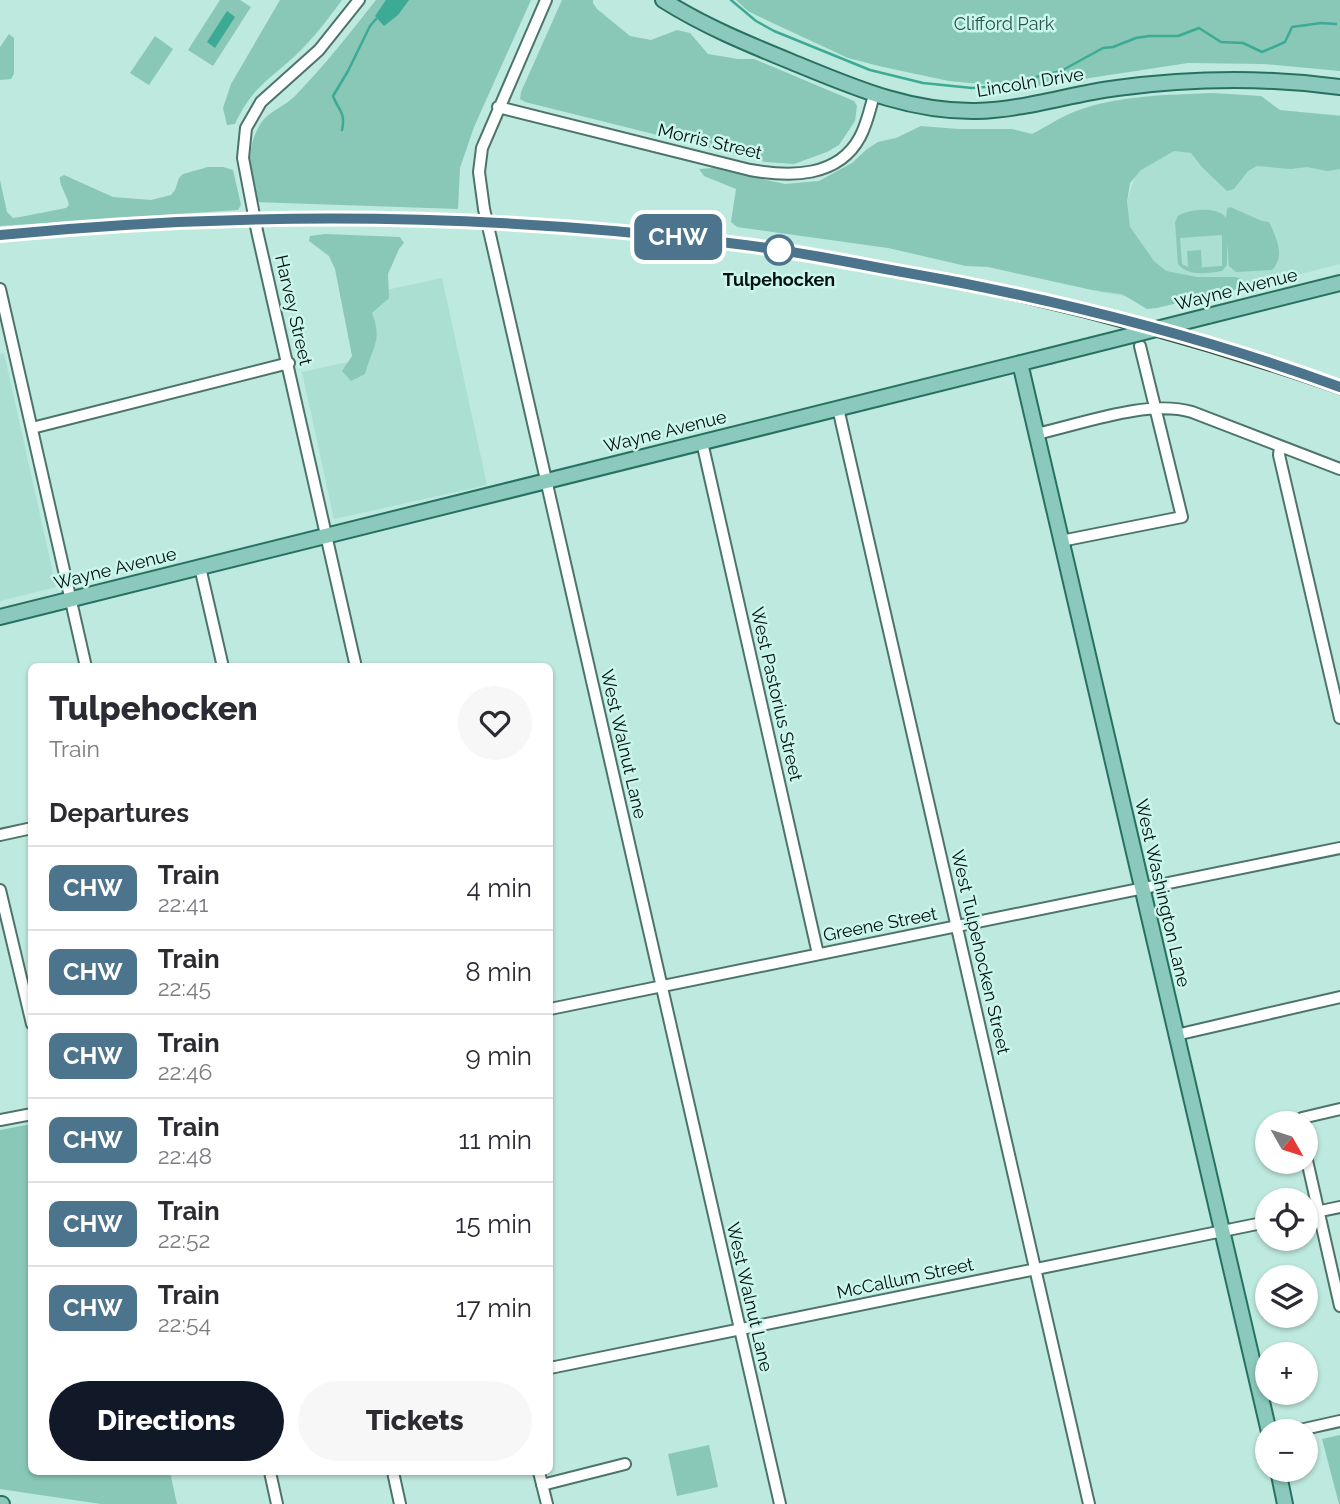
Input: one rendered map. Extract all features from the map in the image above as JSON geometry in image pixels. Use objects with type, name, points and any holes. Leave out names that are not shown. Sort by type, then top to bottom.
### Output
[{"type":"main road","name":"Lincoln Drive","points":[[663,0],[719,32],[874,95],[917,106],[976,111],[1167,82],[1251,79],[1340,86]]},
{"type":"main road","name":"Wayne Avenue","points":[[0,617],[1340,283]]},
{"type":"main road","name":"West Washington Lane","points":[[1020,363],[1266,1419]]},
{"type":"main road","points":[[1280,1482],[1285,1504]]},
{"type":"street","name":"Harvey Street","points":[[355,663],[243,158],[244,136],[249,120],[261,102],[319,50],[359,0]]},
{"type":"street","name":"West Walnut Lane","points":[[544,5],[485,138],[480,160],[480,186],[780,1504]]},
{"type":"street","name":"Morris Street","points":[[498,107],[750,170],[787,174],[821,169],[832,165],[848,153],[862,133],[874,95]]},
{"type":"street","points":[[0,289],[6,340],[32,428],[85,663]]},
{"type":"street","points":[[1061,541],[1182,517],[1140,346]]},
{"type":"street","points":[[32,428],[289,363]]},
{"type":"street","name":"West Tulpehocken Street","points":[[838,408],[1089,1504]]},
{"type":"street","points":[[1036,435],[1155,408],[1181,409],[1340,469]]},
{"type":"street","name":"West Pastorius Street","points":[[702,442],[818,954]]},
{"type":"street","points":[[1280,446],[1279,455],[1340,718]]},
{"type":"street","points":[[200,567],[222,663]]},
{"type":"street","points":[[0,835],[28,829]]},
{"type":"street","name":"Greene Street","points":[[553,1008],[1340,848]]},
{"type":"street","points":[[0,890],[28,1007]]},
{"type":"street","points":[[1176,1035],[1340,997]]},
{"type":"street","points":[[1318,1116],[1340,1109]]},
{"type":"street","points":[[0,1120],[28,1115]]},
{"type":"street","points":[[1340,1207],[1318,1211],[1340,1306]]},
{"type":"street","name":"McCallum Street","points":[[553,1367],[1255,1224]]},
{"type":"street","points":[[1318,1426],[1340,1421]]},
{"type":"street","points":[[542,1485],[625,1464]]},
{"type":"street","points":[[271,1475],[277,1504]]},
{"type":"street","points":[[394,1475],[400,1504]]},
{"type":"street","points":[[540,1475],[547,1504]]},
{"type":"shaded area","points":[[386,0],[409,0],[398,15],[384,26],[375,16]]},
{"type":"shaded area","points":[[227,11],[235,17],[215,48],[207,42]]},
{"type":"shaded area","points":[[1246,108],[1340,115],[1340,264],[1194,301],[1161,302],[1099,292],[1155,112]]},
{"type":"shaded area","points":[[442,278],[487,485],[334,519],[302,372],[371,357],[358,296]]},
{"type":"shaded area","points":[[4,353],[56,587],[0,601],[0,354]]},
{"type":"green space","points":[[220,0],[240,0],[251,7],[213,66],[188,50]]},
{"type":"green space","points":[[280,0],[342,0],[302,49],[254,93],[235,124],[227,125],[223,108],[231,84]]},
{"type":"green space","points":[[376,0],[531,0],[474,127],[460,168],[458,209],[253,202],[251,152],[261,123],[306,85]]},
{"type":"green space","points":[[562,0],[593,0],[597,9],[630,36],[651,40],[677,30],[690,33],[708,54],[754,59],[854,101],[857,106],[855,121],[839,145],[794,164],[766,162],[525,102],[520,99],[521,92]]},
{"type":"green space","name":"Clifford Park","points":[[736,0],[1340,0],[1340,71],[1264,64],[1188,63],[1024,88],[949,81],[848,58],[748,11]]},
{"type":"green space","points":[[9,34],[14,38],[14,74],[11,79],[0,80],[0,47]]},
{"type":"green space","points":[[155,36],[173,49],[149,85],[130,73]]},
{"type":"green space","points":[[1213,93],[1261,96],[1280,110],[1340,116],[1340,169],[1327,171],[1307,167],[1291,169],[1257,166],[1248,171],[1234,189],[1227,191],[1191,153],[1174,151],[1141,170],[1130,183],[1127,202],[1130,227],[1154,261],[1166,271],[1197,277],[1236,277],[1243,280],[1243,285],[1237,289],[1157,308],[1147,309],[1122,294],[988,267],[966,266],[888,248],[737,227],[731,222],[736,189],[704,176],[699,169],[713,168],[785,184],[819,181],[852,163],[878,142],[896,138],[921,126],[1012,129],[1032,134],[1070,113],[1109,102]]},
{"type":"green space","points":[[208,167],[233,170],[241,205],[238,210],[0,226],[0,180],[7,212],[13,218],[66,208],[69,205],[60,180],[64,175],[113,197],[151,200],[171,195],[183,174]]},
{"type":"green space","points":[[1230,207],[1269,222],[1279,253],[1272,270],[1236,272],[1229,266],[1227,242],[1227,265],[1222,271],[1193,272],[1178,264],[1175,222],[1178,216],[1210,210],[1226,218],[1227,209]],"holes":[[[1222,235],[1222,266],[1190,268],[1202,267],[1201,250],[1187,251],[1188,267],[1182,264],[1180,238]]]},
{"type":"green space","points":[[325,234],[400,237],[404,243],[388,274],[389,298],[372,313],[377,331],[365,374],[351,381],[342,371],[352,356],[335,269],[329,256],[309,241],[310,236]]},
{"type":"green space","points":[[28,1125],[28,1475],[171,1475],[177,1504],[101,1504],[0,1489],[0,1130]]},
{"type":"green space","points":[[1340,1435],[1340,1504],[1339,1504],[1322,1439]]},
{"type":"green space","points":[[709,1445],[718,1487],[677,1496],[668,1454]]},
{"type":"waterway","points":[[731,0],[756,21],[774,31],[870,70],[923,83],[972,88],[998,86],[1061,71],[1103,48],[1136,38],[1178,36],[1199,28],[1221,42],[1243,43],[1262,52],[1285,42],[1292,27],[1336,24]]},
{"type":"waterway","points":[[342,130],[342,115],[333,96],[376,19]]},
{"type":"railway","points":[[0,240],[297,222],[517,228],[637,238],[756,252],[993,296],[1110,324],[1340,394]]},
{"type":"train","name":"CHW","points":[[0,235],[96,225],[188,220],[365,217],[544,224],[732,243],[932,276],[1048,302],[1229,351],[1340,387]]},
{"type":"place","name":"Tulpehocken","points":[[779,250]]}]
